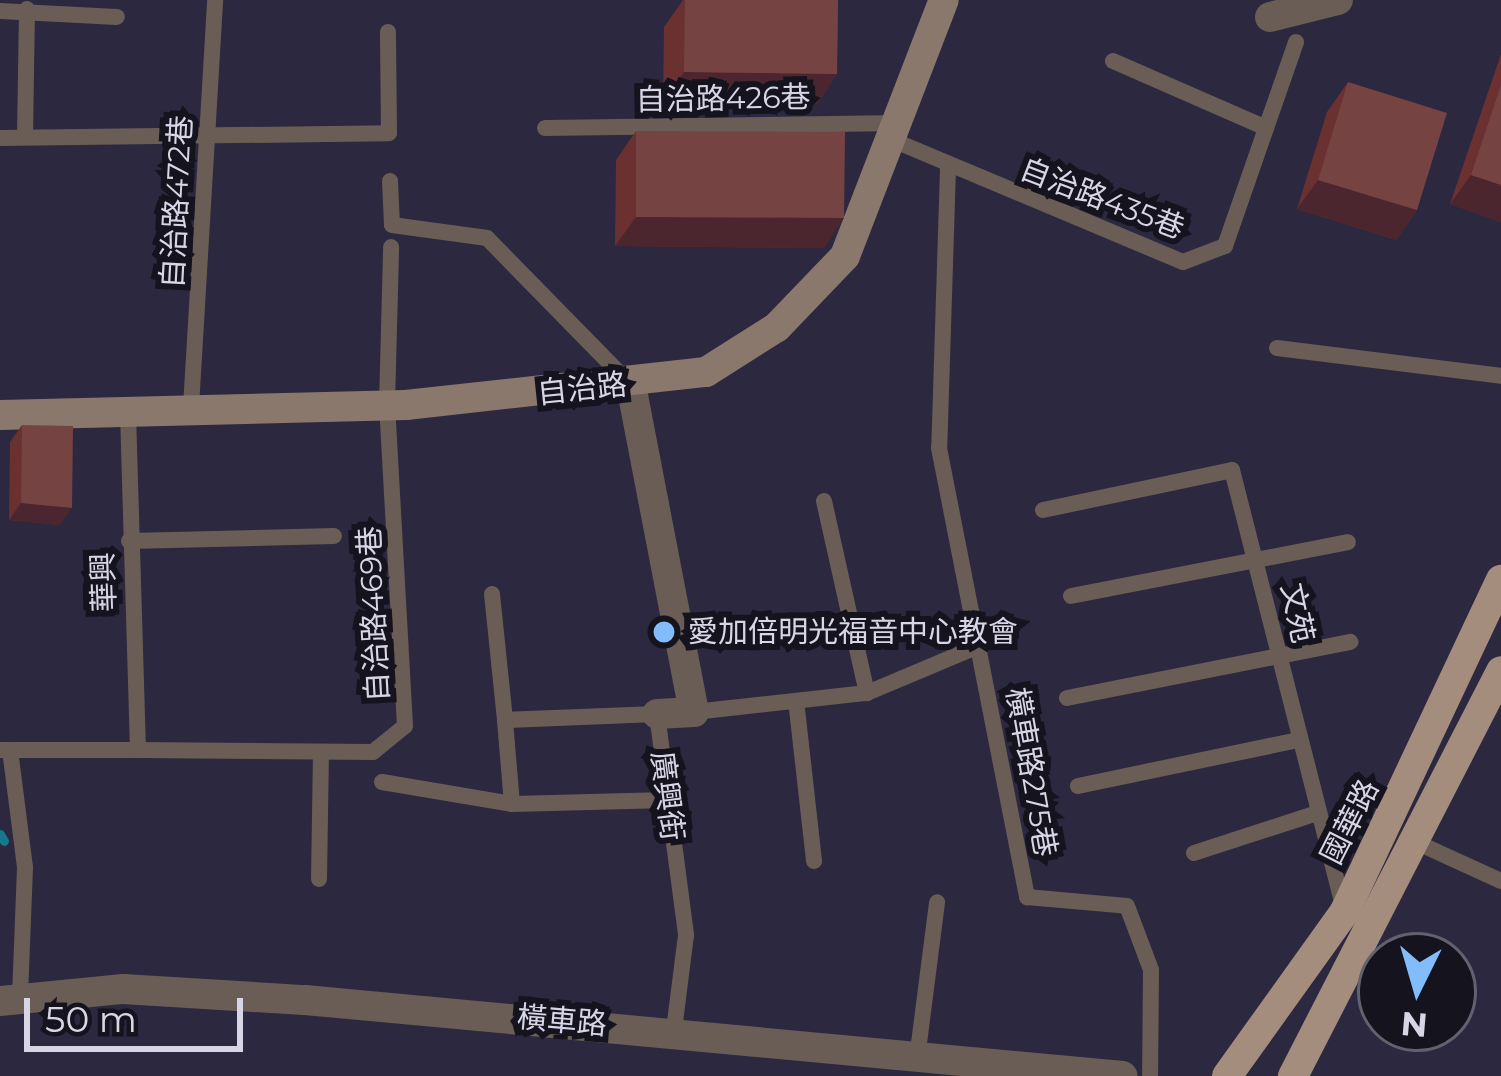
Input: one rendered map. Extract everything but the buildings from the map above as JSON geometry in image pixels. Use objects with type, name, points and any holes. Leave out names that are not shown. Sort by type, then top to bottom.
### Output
[{"type":"main road","name":"國華路","points":[[1227,1076],[1345,910],[1501,580]]},
{"type":"main road","points":[[1375,932],[1501,671]]},
{"type":"main road","points":[[1293,1076],[1357,965]]},
{"type":"street","name":"自治路","points":[[0,415],[387,405],[631,385],[706,372],[777,328],[845,256],[898,132],[944,0]]},
{"type":"street","points":[[1270,17],[1338,0]]},
{"type":"street","name":"廣興街","points":[[631,385],[694,712],[657,714]]},
{"type":"street","name":"橫車路","points":[[10,999],[123,989],[918,1051],[1122,1076]]},
{"type":"lane","name":"自治路472巷","points":[[191,407],[215,0]]},
{"type":"lane","points":[[25,137],[27,9]]},
{"type":"lane","points":[[0,11],[117,17]]},
{"type":"lane","points":[[0,137],[389,133],[388,32]]},
{"type":"lane","name":"自治路435巷","points":[[898,132],[948,169],[1183,262],[1225,246],[1296,42]]},
{"type":"lane","points":[[1113,61],[1266,128]]},
{"type":"lane","name":"自治路426巷","points":[[545,128],[898,132]]},
{"type":"lane","name":"橫車路275巷","points":[[948,169],[939,448],[1027,897],[1127,906],[1151,970],[1150,1076]]},
{"type":"lane","points":[[390,181],[392,225],[487,238],[631,385]]},
{"type":"lane","points":[[387,405],[391,247]]},
{"type":"lane","points":[[1277,348],[1501,376]]},
{"type":"lane","name":"自治路469巷","points":[[321,752],[373,752],[405,726],[387,405]]},
{"type":"lane","name":"華興","points":[[128,412],[138,750]]},
{"type":"lane","name":"文苑","points":[[1043,510],[1232,470],[1257,553],[1314,814],[1345,910],[1358,932]]},
{"type":"lane","points":[[824,501],[867,693]]},
{"type":"lane","points":[[129,541],[334,536]]},
{"type":"lane","points":[[1071,596],[1257,553],[1348,542]]},
{"type":"lane","points":[[492,594],[512,804]]},
{"type":"lane","points":[[1067,698],[1278,652],[1351,642]]},
{"type":"lane","points":[[694,712],[796,709],[867,693],[981,645]]},
{"type":"lane","points":[[796,709],[814,861]]},
{"type":"lane","points":[[505,720],[657,714]]},
{"type":"lane","name":"廣興街","points":[[657,714],[686,935],[674,1030]]},
{"type":"lane","points":[[1078,786],[1298,740]]},
{"type":"lane","points":[[10,999],[25,867],[5,750],[321,752],[319,879]]},
{"type":"lane","points":[[382,782],[512,804],[668,800]]},
{"type":"lane","points":[[1194,853],[1314,814]]},
{"type":"lane","points":[[1420,844],[1501,881]]},
{"type":"lane","points":[[918,1051],[937,902]]},
{"type":"waterway","points":[[0,834],[4,841]]},
{"type":"place","name":"愛加倍明光福音中心教會","points":[[664,632]]}]
